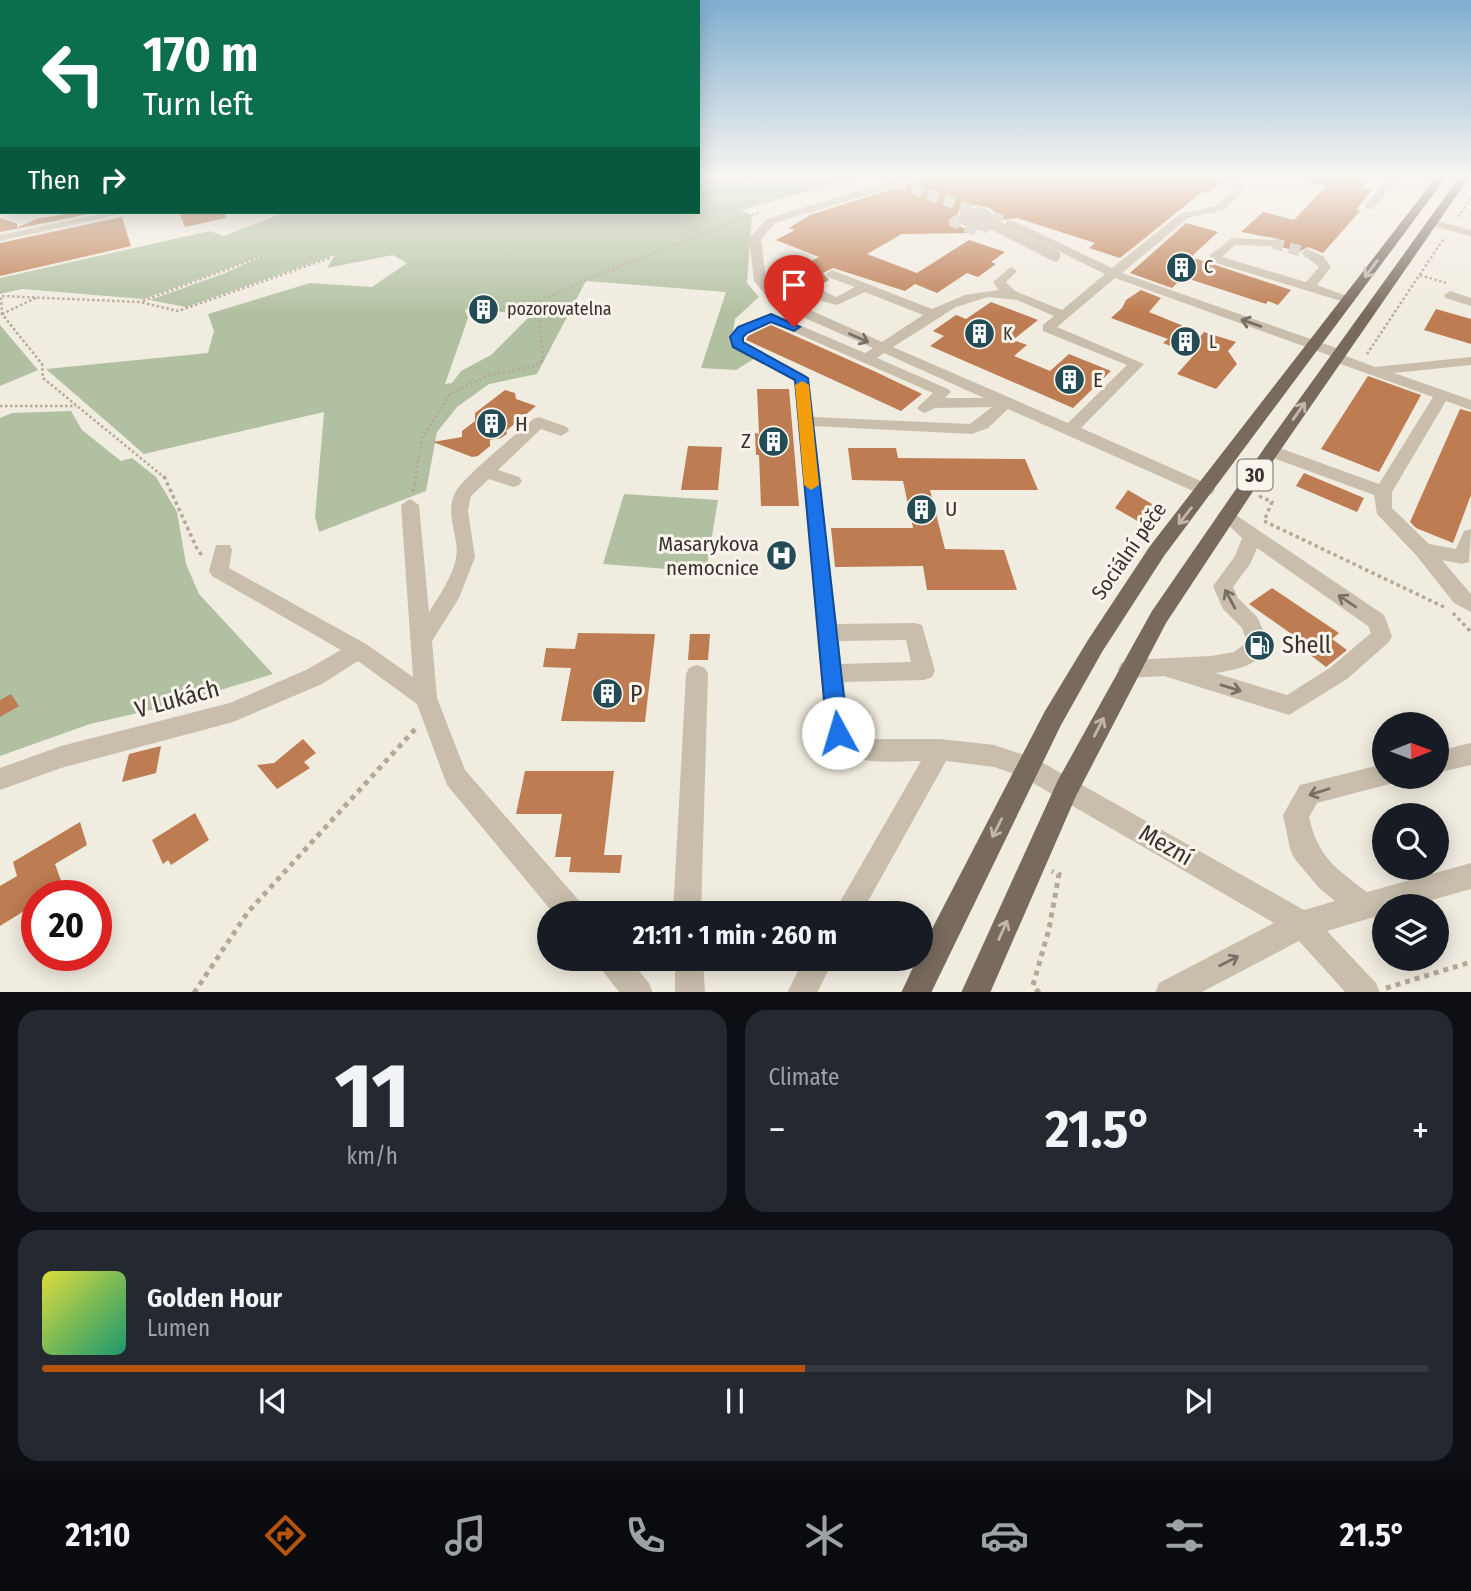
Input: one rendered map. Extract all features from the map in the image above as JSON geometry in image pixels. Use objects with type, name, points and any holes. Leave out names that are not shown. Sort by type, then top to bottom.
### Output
[{"type":"main road","name":"Sociální péče","points":[[915,992],[1028,768],[1095,646],[1157,551],[1407,222]]},
{"type":"main road","name":"30","points":[[975,992],[1067,788],[1159,617],[1271,451],[1433,223]]},
{"type":"street","points":[[0,238],[76,222]]},
{"type":"street","points":[[771,222],[755,238],[760,281],[778,301],[1206,490]]},
{"type":"street","points":[[990,222],[1055,256],[1315,345],[1366,368],[1471,405]]},
{"type":"street","points":[[1070,430],[1137,363],[1048,328],[1176,222]]},
{"type":"street","points":[[1010,223],[1111,274]]},
{"type":"street","points":[[1433,223],[1471,233]]},
{"type":"street","points":[[1273,243],[1232,241],[1214,258],[1349,299]]},
{"type":"street","points":[[1307,253],[1319,259],[1325,267],[1309,287]]},
{"type":"street","points":[[1010,294],[999,282],[1011,271]]},
{"type":"street","points":[[865,287],[837,301],[818,295],[815,291],[827,279],[865,287],[933,314]]},
{"type":"street","points":[[867,358],[933,314],[968,297],[990,293],[1010,294],[1063,315]]},
{"type":"street","points":[[1450,295],[1471,302]]},
{"type":"street","name":"Mezní","points":[[867,358],[771,317],[742,330],[736,337],[737,344],[802,378],[804,421],[838,733],[861,750],[940,750],[994,756],[1028,768],[1302,924],[1374,990]]},
{"type":"street","points":[[867,358],[943,392],[928,405],[1006,402]]},
{"type":"street","points":[[1366,368],[1471,360]]},
{"type":"street","points":[[1442,395],[1383,492],[1383,510],[1423,550],[1461,598],[1471,604]]},
{"type":"street","points":[[804,421],[972,429],[982,425],[1006,402]]},
{"type":"street","points":[[421,640],[449,597],[466,557],[459,511],[463,494],[539,422],[561,431]]},
{"type":"street","points":[[1271,451],[1383,492]]},
{"type":"street","points":[[484,472],[513,481]]},
{"type":"street","points":[[410,505],[428,704],[456,777],[561,901]]},
{"type":"street","points":[[1166,668],[1289,705],[1339,673],[1382,636],[1377,621],[1252,536],[1227,515]]},
{"type":"street","points":[[1129,669],[1239,660],[1259,645],[1250,623],[1230,604],[1223,586],[1243,559],[1252,536]]},
{"type":"street","points":[[1423,550],[1462,557],[1471,536]]},
{"type":"street","points":[[221,560],[359,650],[428,704]]},
{"type":"street","points":[[827,632],[915,631],[924,671],[831,673]]},
{"type":"street","name":"V Lukách","points":[[0,779],[61,757],[233,712],[314,677],[359,650]]},
{"type":"street","points":[[688,901],[697,674]]},
{"type":"street","points":[[853,901],[940,750]]},
{"type":"street","points":[[1449,759],[1471,754]]},
{"type":"street","points":[[1364,906],[1328,879],[1303,849],[1296,815],[1309,793],[1372,778]]},
{"type":"street","points":[[1169,992],[1302,924],[1471,876]]},
{"type":"street","points":[[621,971],[639,992]]},
{"type":"street","points":[[689,971],[690,992]]},
{"type":"street","points":[[801,992],[813,971]]},
{"type":"path","points":[[491,316],[498,309],[517,303],[534,303],[597,275],[733,222]]},
{"type":"path","points":[[1366,368],[1454,222]]},
{"type":"path","points":[[140,302],[262,256]]},
{"type":"path","points":[[221,560],[198,551],[163,474],[43,378],[42,364],[2,314],[1,296],[140,302],[178,311],[330,258]]},
{"type":"path","points":[[2,314],[40,296]]},
{"type":"path","points":[[410,505],[422,438],[450,394],[489,375],[535,366],[543,360],[539,309],[534,303]]},
{"type":"path","points":[[0,406],[78,406]]},
{"type":"path","points":[[1245,489],[1272,502],[1264,521],[1450,610],[1471,632]]},
{"type":"path","points":[[194,992],[248,912],[428,704]]},
{"type":"path","points":[[1374,990],[1471,962]]},
{"type":"green space","points":[[259,222],[752,222],[747,283],[759,297],[735,319],[731,344],[755,358],[736,370],[701,368],[726,292],[586,281],[537,374],[489,384],[457,407],[437,432],[426,491],[319,532],[315,517],[324,412],[144,454],[46,369],[208,353],[214,331],[208,314],[310,283],[372,287],[407,263],[393,255],[327,268],[335,255],[186,307],[150,300],[225,273],[267,254],[144,299],[22,289],[0,294],[0,278],[210,231],[224,236]],"holes":[[[484,301],[491,311],[532,314],[491,355],[461,371],[452,383],[445,384],[468,318],[465,310]]]},
{"type":"green space","points":[[0,325],[38,370],[0,386]]},
{"type":"green space","points":[[71,411],[82,430],[121,461],[132,458],[156,477],[177,512],[186,564],[199,594],[273,674],[164,707],[90,724],[0,756],[0,418],[12,413]]},
{"type":"green space","points":[[624,494],[718,500],[706,572],[603,564]]},
{"type":"building","points":[[0,222],[12,222],[17,224],[17,228],[29,222],[48,222],[0,232]]},
{"type":"building","points":[[97,222],[124,222],[131,246],[0,276],[0,243]]},
{"type":"building","points":[[183,222],[206,222],[185,227]]},
{"type":"building","points":[[798,222],[957,222],[959,226],[975,233],[902,234],[867,254],[917,273],[969,240],[1005,252],[991,262],[996,264],[978,277],[967,273],[937,293],[915,284],[905,291],[833,268],[823,273],[829,280],[824,283],[821,279],[813,279],[806,287],[781,277],[819,257],[776,240],[795,230],[789,228]]},
{"type":"building","points":[[1030,222],[1164,222],[1120,258],[1089,248],[1095,243]]},
{"type":"building","points":[[1252,222],[1350,222],[1323,253],[1308,247],[1299,252],[1278,246],[1281,242],[1274,238],[1241,232]]},
{"type":"building","name":"C","points":[[1186,223],[1218,232],[1191,257],[1291,290],[1278,305],[1268,301],[1266,304],[1183,277],[1172,288],[1130,273]]},
{"type":"building","name":"L","points":[[1141,290],[1161,298],[1149,312],[1181,325],[1199,338],[1204,332],[1236,342],[1228,351],[1237,364],[1216,389],[1177,374],[1194,355],[1163,343],[1168,339],[1111,318],[1126,300]]},
{"type":"building","points":[[991,302],[1038,320],[1013,340],[1027,345],[1014,356],[1050,371],[1069,354],[1111,371],[1073,408],[930,346],[944,336],[933,331],[956,315],[966,319]]},
{"type":"building","points":[[1436,309],[1471,319],[1471,344],[1424,330]]},
{"type":"building","points":[[771,325],[922,394],[901,411],[746,340],[748,336]]},
{"type":"building","points":[[1368,376],[1421,395],[1379,472],[1321,449]]},
{"type":"building","name":"Z","points":[[757,389],[789,389],[799,506],[761,506],[759,455],[756,455],[755,433],[759,434]]},
{"type":"building","name":"H","points":[[505,390],[515,393],[516,399],[536,406],[506,431],[507,434],[490,440],[490,446],[478,456],[472,457],[433,442],[462,437],[462,431],[475,421],[475,413]]},
{"type":"building","points":[[1460,409],[1471,412],[1471,495],[1453,543],[1416,528],[1410,522]]},
{"type":"building","points":[[688,446],[722,447],[718,490],[681,490]]},
{"type":"building","points":[[848,448],[896,448],[898,458],[1025,459],[1038,490],[930,490],[945,549],[1004,550],[1017,590],[927,590],[923,566],[835,567],[831,528],[913,528],[903,481],[852,480]]},
{"type":"building","points":[[1304,473],[1364,498],[1357,512],[1296,486]]},
{"type":"building","points":[[1128,490],[1152,504],[1141,523],[1115,508]]},
{"type":"building","points":[[1272,588],[1339,633],[1332,639],[1347,650],[1326,667],[1309,654],[1314,650],[1249,604]]},
{"type":"building","name":"P","points":[[578,633],[655,634],[645,722],[561,721],[571,668],[543,667],[546,648],[575,649]]},
{"type":"building","points":[[690,634],[710,634],[708,660],[688,660]]},
{"type":"building","points":[[11,694],[19,706],[0,717],[0,700]]},
{"type":"building","points":[[303,739],[316,753],[304,762],[310,768],[277,789],[257,765],[274,763]]},
{"type":"building","points":[[161,746],[156,773],[122,782],[129,754]]},
{"type":"building","points":[[525,771],[614,771],[604,855],[622,855],[620,873],[569,872],[571,857],[555,857],[562,814],[516,814]]},
{"type":"building","points":[[195,813],[209,840],[171,865],[168,860],[163,864],[152,840]]},
{"type":"building","points":[[80,822],[87,845],[55,864],[61,880],[21,880],[21,913],[0,926],[0,886],[17,876],[13,862]]},
{"type":"tunnel","points":[[955,222],[978,231],[993,222]]},
{"type":"tunnel","points":[[1273,243],[1307,253]]},
{"type":"slow traffic","points":[[802,385],[811,485]]},
{"type":"place","name":"C","points":[[1181,267]]},
{"type":"place","name":"pozorovatelna","points":[[484,309]]},
{"type":"place","name":"K","points":[[980,334]]},
{"type":"place","name":"L","points":[[1186,342]]},
{"type":"place","name":"E","points":[[1070,380]]},
{"type":"place","name":"H","points":[[492,424]]},
{"type":"place","name":"Z","points":[[774,441]]},
{"type":"place","name":"U","points":[[922,509]]},
{"type":"place","name":"Masarykova nemocnice","points":[[782,556]]},
{"type":"place","name":"Shell","points":[[1259,645]]},
{"type":"place","name":"P","points":[[607,694]]},
{"type":"route","points":[[794,327],[771,317],[742,330],[736,337],[737,344],[802,378],[804,421],[838,733]]}]
